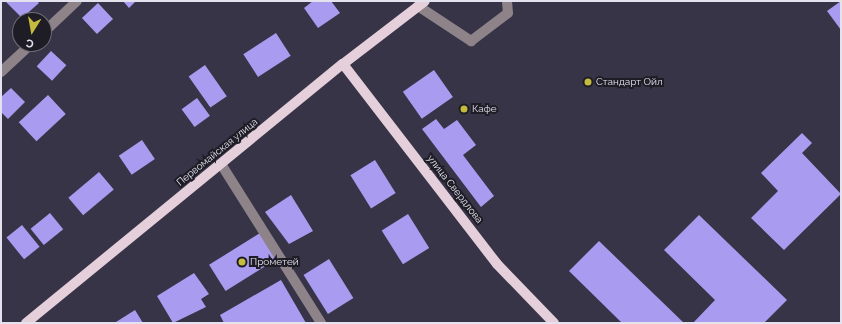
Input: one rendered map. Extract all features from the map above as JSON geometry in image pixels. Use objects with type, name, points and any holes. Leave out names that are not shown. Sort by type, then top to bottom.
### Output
[{"type":"main road","name":"Первомайская улица","points":[[31,322],[343,64],[422,3]]},
{"type":"main road","name":"улица Свердлова","points":[[343,64],[497,264],[554,323]]},
{"type":"street","points":[[52,24],[77,1]]},
{"type":"street","points":[[422,3],[471,41],[508,12],[506,1]]},
{"type":"street","points":[[1,72],[22,52]]},
{"type":"street","points":[[221,164],[322,323]]},
{"type":"building","points":[[5,1],[37,1],[39,3],[29,12],[16,12]]},
{"type":"building","points":[[123,1],[136,1],[129,8]]},
{"type":"building","points":[[313,1],[331,1],[340,13],[318,28],[304,8]]},
{"type":"building","points":[[841,1],[841,30],[827,11]]},
{"type":"building","points":[[98,3],[113,19],[97,34],[82,18]]},
{"type":"building","points":[[276,33],[291,56],[258,77],[243,54]]},
{"type":"building","points":[[50,52],[52,52],[66,65],[52,81],[37,66]]},
{"type":"building","points":[[205,65],[227,96],[210,108],[189,76]]},
{"type":"building","points":[[434,70],[453,97],[422,119],[403,92]]},
{"type":"building","points":[[11,88],[25,102],[8,119],[1,112],[1,97]]},
{"type":"building","points":[[48,95],[66,114],[36,141],[19,122]]},
{"type":"building","points":[[197,98],[210,116],[195,127],[182,109]]},
{"type":"building","points":[[436,119],[444,129],[457,120],[476,145],[463,155],[494,196],[481,207],[422,129]]},
{"type":"building","points":[[802,133],[812,143],[802,153],[841,194],[784,250],[751,218],[778,191],[761,173]]},
{"type":"building","points":[[142,140],[155,159],[132,175],[119,156]]},
{"type":"building","points":[[375,160],[396,193],[371,208],[350,175]]},
{"type":"building","points":[[99,172],[114,190],[83,215],[68,198]]},
{"type":"building","points":[[291,195],[313,231],[289,244],[265,212]]},
{"type":"building","points":[[50,213],[63,229],[44,245],[31,229]]},
{"type":"building","points":[[408,214],[429,248],[403,264],[382,230]]},
{"type":"building","points":[[699,215],[787,300],[764,323],[693,323],[715,300],[664,250]]},
{"type":"building","points":[[22,225],[40,247],[24,259],[6,238]]},
{"type":"building","name":"Прометей","points":[[260,233],[276,259],[226,291],[209,265]]},
{"type":"building","points":[[599,241],[684,323],[622,323],[569,271]]},
{"type":"building","points":[[329,259],[353,298],[328,314],[304,275]]},
{"type":"building","points":[[194,273],[209,294],[201,299],[206,307],[173,323],[157,296]]},
{"type":"building","points":[[281,280],[306,323],[224,323],[220,315]]},
{"type":"building","points":[[135,310],[143,323],[116,322]]},
{"type":"place","name":"Стандарт Ойл","points":[[588,82]]},
{"type":"place","name":"Кафе","points":[[464,109]]},
{"type":"place","name":"Прометей","points":[[242,262]]}]
